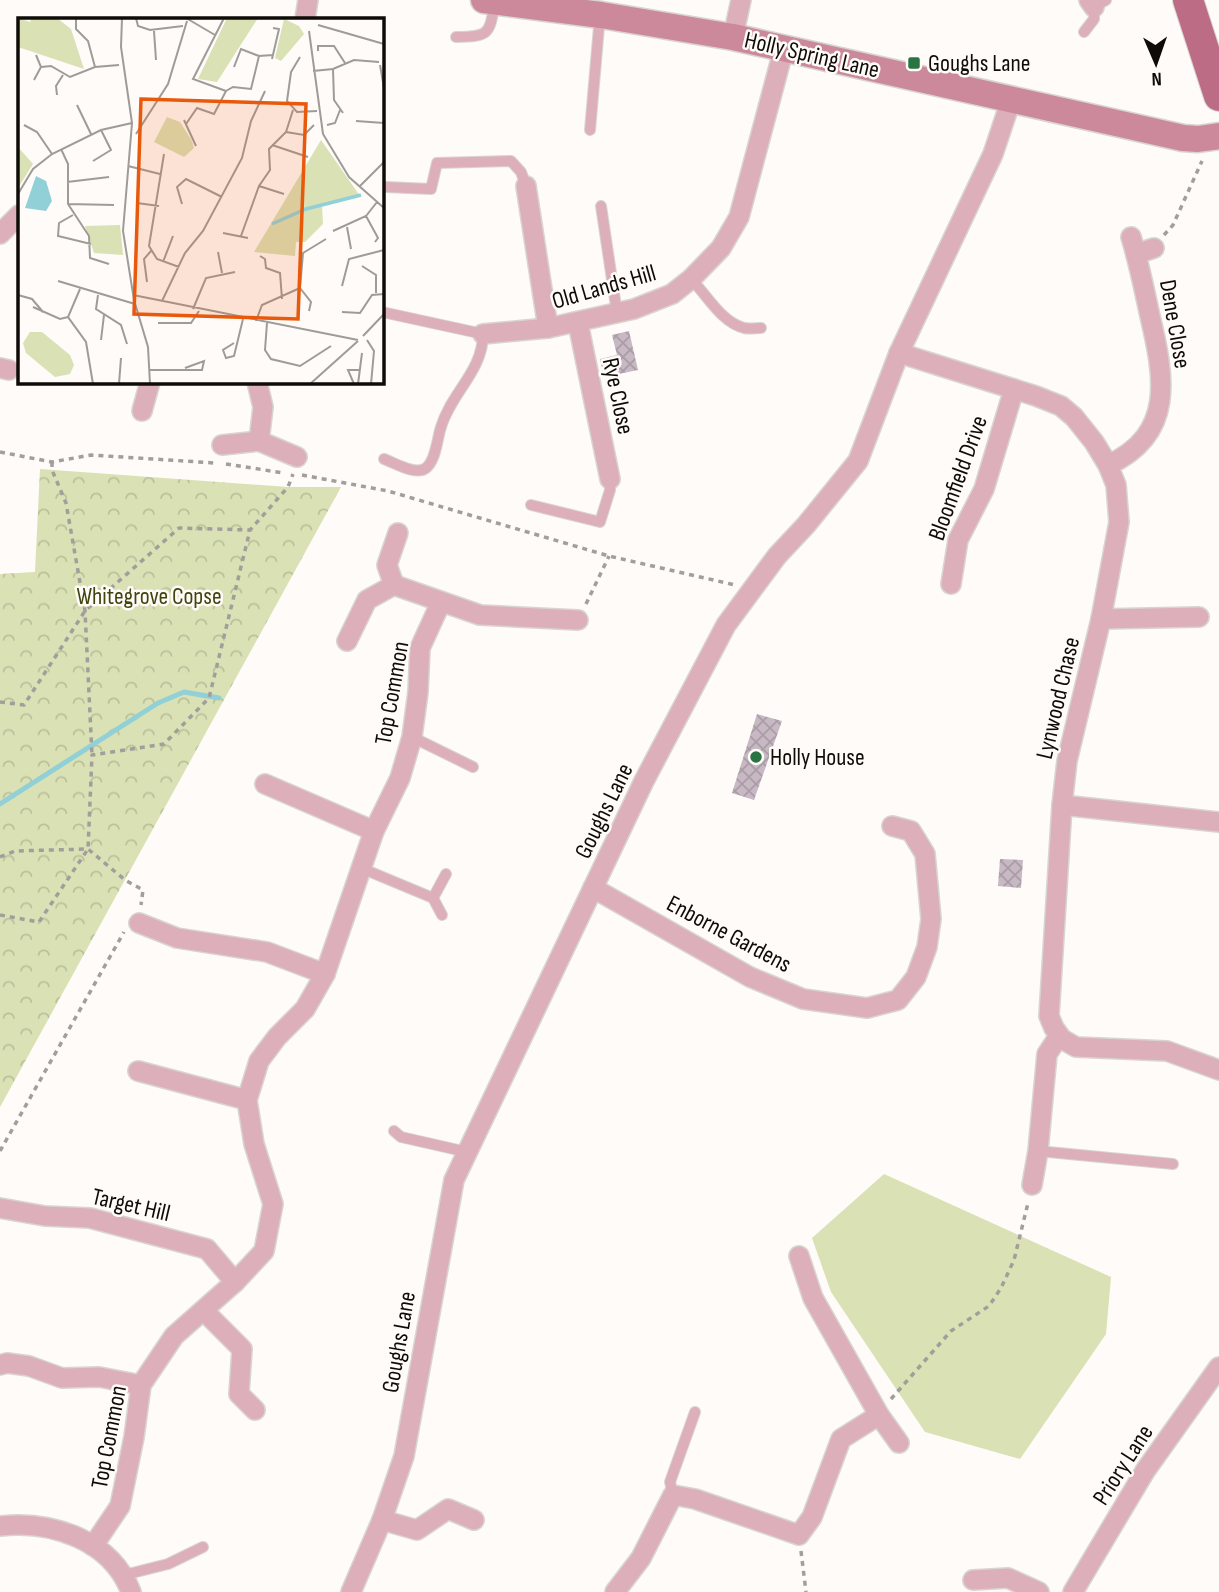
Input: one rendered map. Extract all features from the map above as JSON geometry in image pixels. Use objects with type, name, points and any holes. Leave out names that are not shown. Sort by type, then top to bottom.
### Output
[{"type":"main road","points":[[1188,0],[1217,81]]},
{"type":"street","points":[[305,18],[308,0]]},
{"type":"street","points":[[733,37],[741,0]]},
{"type":"street","name":"Holly Spring Lane","points":[[489,1],[600,15],[733,37],[1212,144]]},
{"type":"street","name":"Old Lands Hill","points":[[483,334],[548,328],[617,313],[672,294],[691,279],[720,248],[739,217],[784,48]]},
{"type":"street","name":"Goughs Lane","points":[[351,1592],[382,1520],[404,1456],[454,1180],[644,781],[714,649],[751,589],[858,461],[899,353],[993,154],[1011,100]]},
{"type":"street","points":[[526,186],[548,328]]},
{"type":"street","points":[[0,234],[18,216]]},
{"type":"street","name":"Dene Close","points":[[1108,465],[1132,453],[1145,439],[1159,408],[1161,365],[1141,246]]},
{"type":"street","name":"Rye Close","points":[[578,323],[611,479]]},
{"type":"street","name":"Lynwood Chase","points":[[899,353],[1062,406],[1094,442],[1116,485],[1119,522],[1101,619],[1067,761],[1062,805],[1049,1016],[1059,1036]]},
{"type":"street","points":[[142,411],[150,383]]},
{"type":"street","points":[[257,383],[263,407],[259,441]]},
{"type":"street","name":"Bloomfield Drive","points":[[951,584],[958,540],[984,489],[1014,389]]},
{"type":"street","points":[[222,445],[259,441],[295,466]]},
{"type":"street","points":[[398,533],[387,565],[394,585],[480,615],[578,620]]},
{"type":"street","name":"Top Common","points":[[347,641],[367,600],[394,585]]},
{"type":"street","name":"Top Common","points":[[93,1546],[120,1506],[141,1385],[174,1336],[235,1282],[264,1251],[274,1204],[254,1144],[247,1100],[260,1061],[277,1037],[304,1009],[325,974],[374,831],[400,778],[412,737],[420,648],[441,602]]},
{"type":"street","points":[[1101,619],[1199,617]]},
{"type":"street","points":[[265,784],[374,831]]},
{"type":"street","points":[[1062,805],[1219,822]]},
{"type":"street","name":"Enborne Gardens","points":[[593,888],[750,977],[803,999],[867,1008],[898,1000],[916,977],[927,947],[931,919],[925,853],[911,831],[892,826]]},
{"type":"street","points":[[139,923],[177,937],[267,951],[325,974]]},
{"type":"street","points":[[1032,1185],[1047,1054],[1059,1036],[1076,1046],[1167,1051],[1219,1070]]},
{"type":"street","points":[[138,1071],[247,1100]]},
{"type":"street","name":"Target Hill","points":[[0,1208],[45,1216],[90,1218],[207,1249],[235,1282]]},
{"type":"street","points":[[799,1256],[813,1298],[879,1415],[899,1443]]},
{"type":"street","points":[[204,1311],[242,1349],[239,1394],[255,1410]]},
{"type":"street","points":[[0,1365],[7,1363],[29,1366],[62,1378],[99,1377],[141,1385]]},
{"type":"street","name":"Priory Lane","points":[[1073,1592],[1145,1471],[1219,1367]]},
{"type":"street","points":[[615,1592],[641,1558],[673,1495],[695,1499],[799,1535],[812,1517],[841,1439],[879,1415]]},
{"type":"street","points":[[382,1520],[416,1530],[448,1509],[474,1520]]},
{"type":"street","points":[[0,1526],[23,1525],[61,1530],[93,1546],[128,1584]]},
{"type":"street","points":[[973,1580],[1008,1578],[1039,1592]]},
{"type":"lane","points":[[456,37],[481,36],[487,32],[489,1]]},
{"type":"lane","points":[[1084,32],[1094,19],[1096,2]]},
{"type":"lane","points":[[590,130],[600,15]]},
{"type":"lane","points":[[386,187],[431,189],[437,163],[498,160],[511,161],[521,172],[526,186]]},
{"type":"lane","points":[[601,206],[617,313]]},
{"type":"lane","points":[[691,279],[715,308],[732,321],[743,328],[761,328]]},
{"type":"lane","points":[[383,312],[483,334],[483,348],[472,375],[445,415],[432,460],[427,467],[412,470],[384,459]]},
{"type":"lane","points":[[531,505],[600,522],[611,479]]},
{"type":"lane","points":[[412,737],[473,767]]},
{"type":"lane","points":[[361,868],[433,898],[442,915]]},
{"type":"lane","points":[[433,898],[446,874]]},
{"type":"lane","points":[[394,1130],[401,1137],[467,1152]]},
{"type":"lane","points":[[1038,1151],[1173,1164]]},
{"type":"lane","points":[[673,1495],[670,1482],[695,1412]]},
{"type":"lane","points":[[128,1584],[203,1547]]},
{"type":"path","points":[[1141,246],[1173,225],[1212,144]]},
{"type":"path","points":[[0,452],[51,462],[91,455],[295,466],[609,556],[751,589]]},
{"type":"path","points":[[0,915],[38,922],[88,849],[92,755],[85,611],[66,503],[51,462]]},
{"type":"path","points":[[92,755],[164,744],[209,698],[250,530],[288,487],[295,466]]},
{"type":"path","points":[[0,702],[24,705],[85,611],[179,528],[250,530]]},
{"type":"path","points":[[578,620],[609,556]]},
{"type":"path","points":[[0,857],[15,851],[88,849],[125,880],[143,890],[139,923],[120,935],[0,1151]]},
{"type":"path","points":[[879,1415],[951,1331],[989,1306],[1001,1288],[1014,1259],[1032,1185]]},
{"type":"path","points":[[799,1535],[806,1592]]},
{"type":"green space","name":"Whitegrove Copse","points":[[40,469],[288,487],[341,487],[0,1107],[0,574],[35,572]]},
{"type":"green space","points":[[884,1174],[1111,1277],[1106,1334],[1020,1459],[925,1432],[831,1292],[812,1238]]},
{"type":"building","points":[[629,331],[638,370],[604,377],[600,359],[617,355],[612,335]]},
{"type":"building","name":"Holly House","points":[[757,714],[782,721],[754,800],[732,793]]},
{"type":"building","points":[[1000,859],[1023,860],[1021,888],[998,886]]},
{"type":"waterway","points":[[0,804],[158,703],[184,692],[219,698]]},
{"type":"place","name":"Goughs Lane","points":[[914,63]]},
{"type":"place","name":"Holly House","points":[[756,757]]}]
